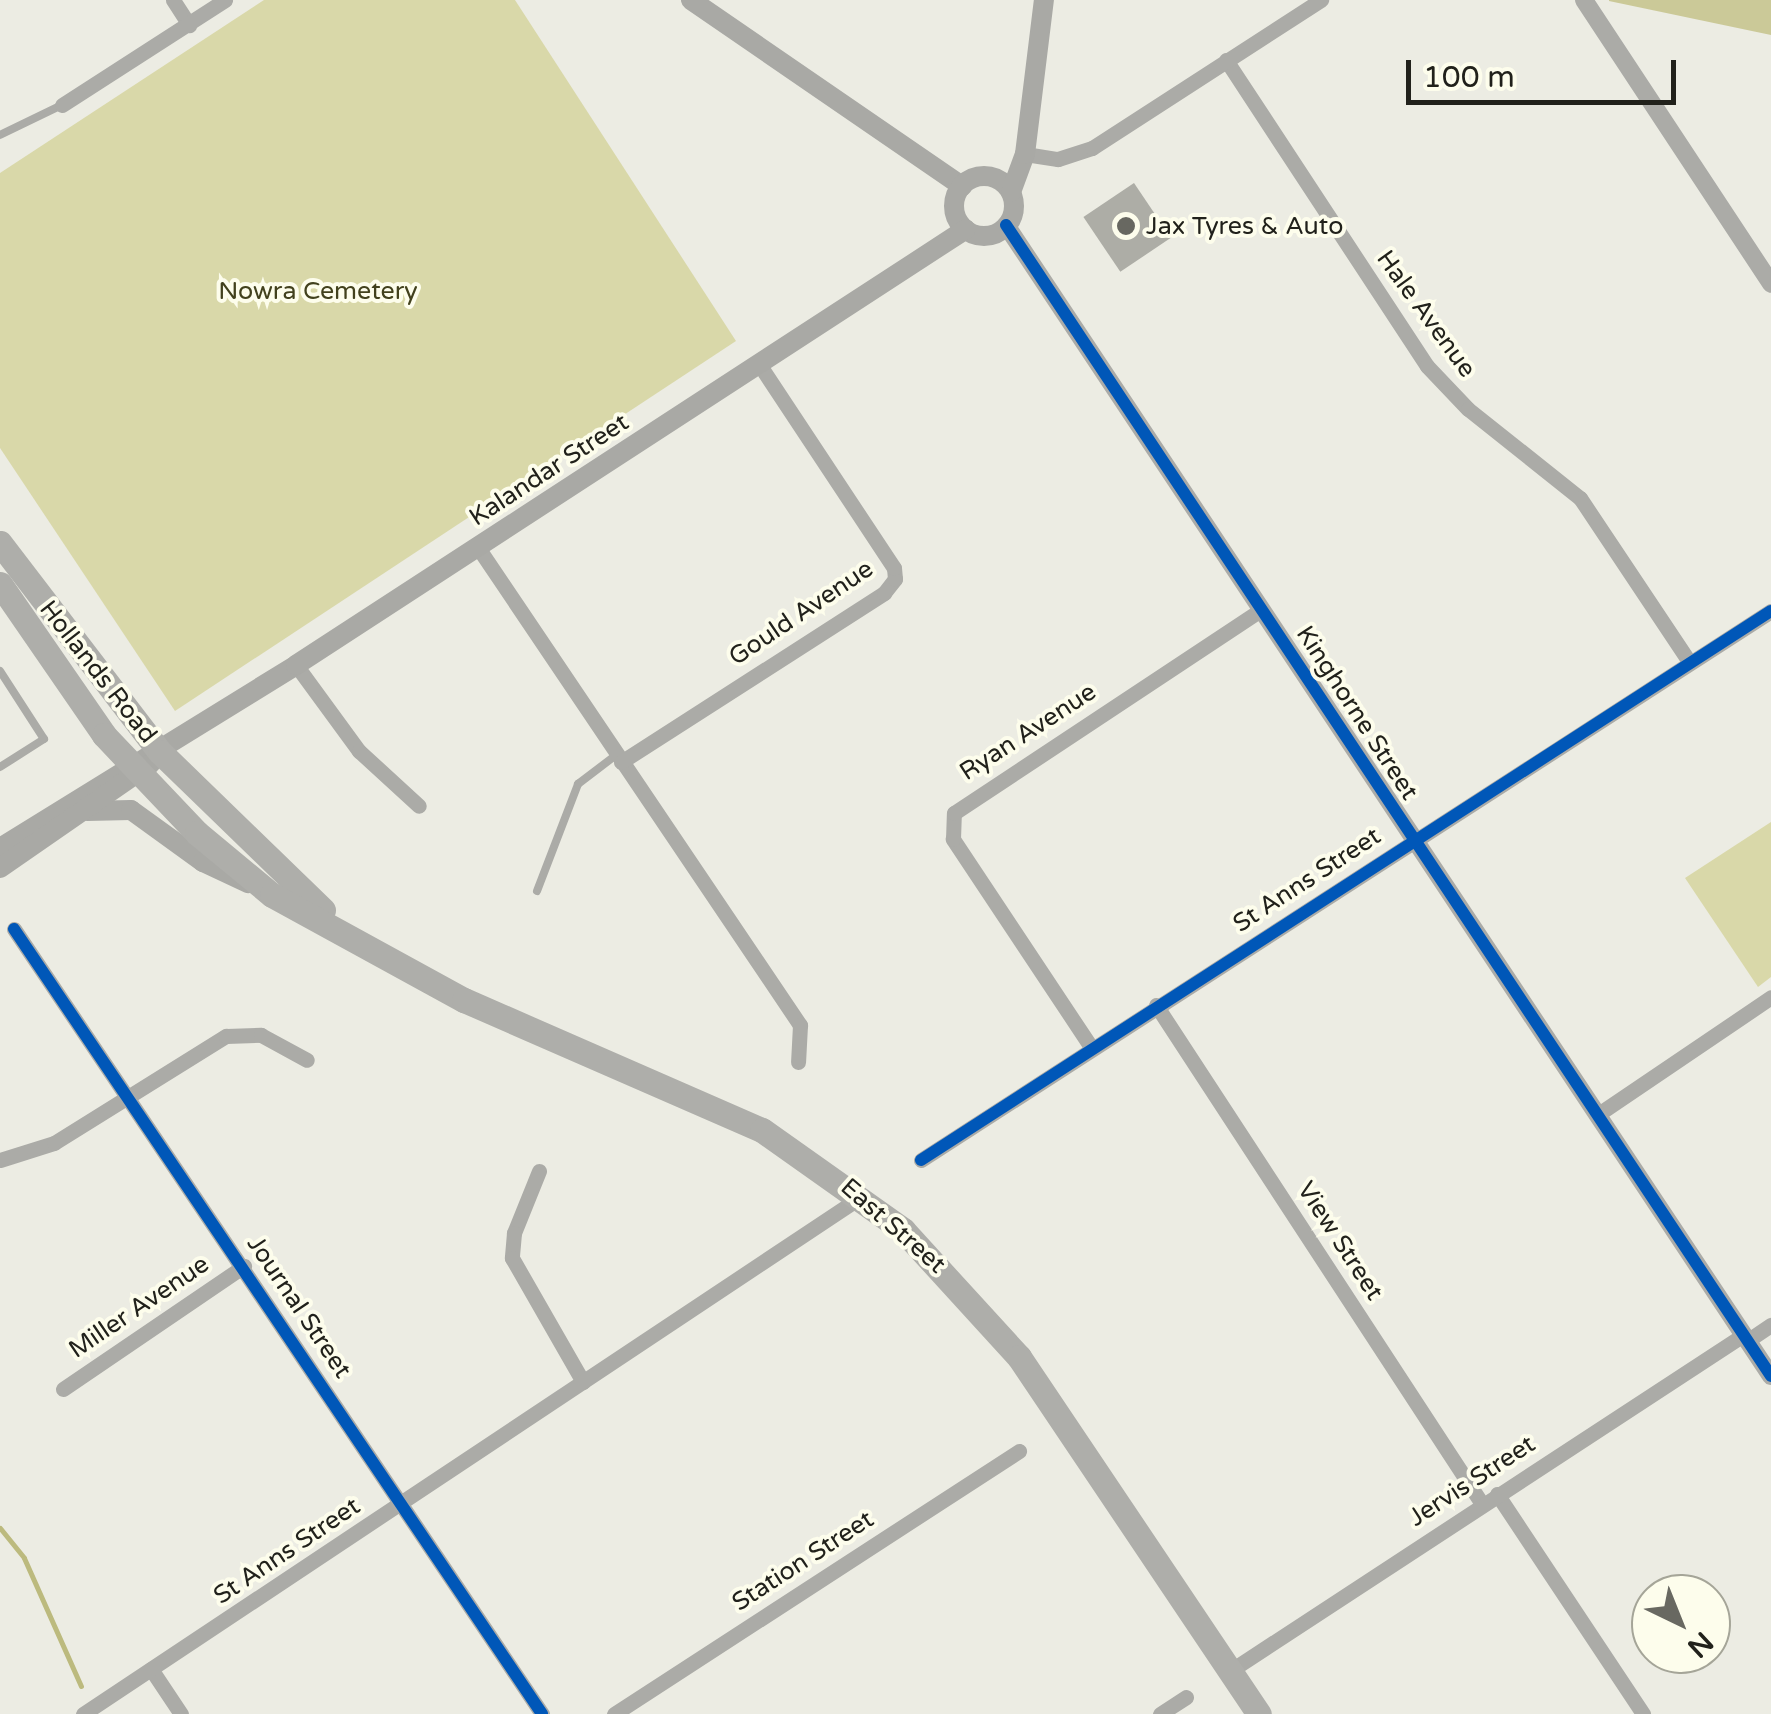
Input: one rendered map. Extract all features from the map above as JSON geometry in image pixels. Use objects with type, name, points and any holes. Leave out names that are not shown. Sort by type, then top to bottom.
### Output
[{"type":"highway","name":"Hollands Road","points":[[0,543],[160,752]]},
{"type":"highway","name":"Hollands Road","points":[[0,584],[78,702],[134,769]]},
{"type":"highway","name":"East Street","points":[[160,752],[356,938]]},
{"type":"highway","name":"East Street","points":[[134,769],[272,894],[464,1000],[730,1113],[862,1196],[928,1253],[997,1328],[1259,1714]]},
{"type":"main road","points":[[690,0],[962,186]]},
{"type":"main road","points":[[962,186],[956,214],[966,229],[983,236],[1006,225],[1014,209],[1011,192],[1025,154],[1044,0]]},
{"type":"main road","points":[[962,186],[992,176],[1011,192]]},
{"type":"main road","name":"Kalandar Street","points":[[0,848],[134,769],[966,229]]},
{"type":"main road","name":"Kalandar Street","points":[[0,868],[87,811],[134,769]]},
{"type":"main road","points":[[87,811],[131,810],[204,862],[272,894]]},
{"type":"street","points":[[173,0],[189,25]]},
{"type":"street","points":[[62,105],[225,0]]},
{"type":"street","points":[[1025,154],[1075,156],[1320,0]]},
{"type":"street","points":[[1584,0],[1771,284]]},
{"type":"street","name":"Hale Avenue","points":[[1226,60],[1427,366],[1468,409],[1580,498],[1690,663]]},
{"type":"street","name":"Kinghorne Street","points":[[1006,225],[1771,1376]]},
{"type":"street","name":"Gould Avenue","points":[[619,758],[884,593],[895,579],[894,568],[759,364]]},
{"type":"street","points":[[477,546],[800,1026],[798,1062]]},
{"type":"street","name":"Ryan Avenue","points":[[1091,1047],[954,839],[954,812],[1262,609]]},
{"type":"street","name":"St Anns Street","points":[[921,1160],[1771,611]]},
{"type":"street","points":[[296,665],[359,751],[418,806]]},
{"type":"street","name":"Journal Street","points":[[14,930],[403,1501],[542,1714]]},
{"type":"street","points":[[1597,1115],[1771,997]]},
{"type":"street","name":"View Street","points":[[1156,1005],[1482,1504]]},
{"type":"street","points":[[0,1160],[54,1144],[226,1036],[261,1035],[307,1060]]},
{"type":"street","points":[[539,1171],[514,1233],[512,1258],[583,1382]]},
{"type":"street","name":"St Anns Street","points":[[83,1714],[862,1196]]},
{"type":"street","name":"Miller Avenue","points":[[63,1389],[244,1266]]},
{"type":"street","name":"Jervis Street","points":[[1230,1671],[1482,1504],[1771,1325]]},
{"type":"street","name":"Station Street","points":[[614,1714],[1019,1451]]},
{"type":"street","points":[[1498,1494],[1642,1714]]},
{"type":"street","points":[[151,1669],[180,1714]]},
{"type":"street","points":[[1160,1714],[1186,1697]]},
{"type":"lane","points":[[0,136],[62,105]]},
{"type":"lane","points":[[0,671],[44,739],[1,766]]},
{"type":"lane","points":[[537,891],[578,784],[619,758]]},
{"type":"green space","name":"Nowra Cemetery","points":[[264,0],[515,0],[736,341],[175,711],[0,448],[0,173]]},
{"type":"green space","points":[[1771,822],[1771,977],[1758,987],[1685,878]]},
{"type":"shaded area","points":[[1771,0],[1771,35],[1609,1]]},
{"type":"building","name":"Jax Tyres & Auto","points":[[1134,183],[1171,238],[1120,272],[1083,217]]},
{"type":"waterway","points":[[0,1528],[24,1558],[81,1686]]},
{"type":"cycle path","points":[[1006,225],[1771,1376]]},
{"type":"cycle path","points":[[921,1160],[1771,611]]},
{"type":"cycle path","points":[[14,929],[542,1714]]},
{"type":"place","name":"Jax Tyres & Auto","points":[[1126,226]]}]
